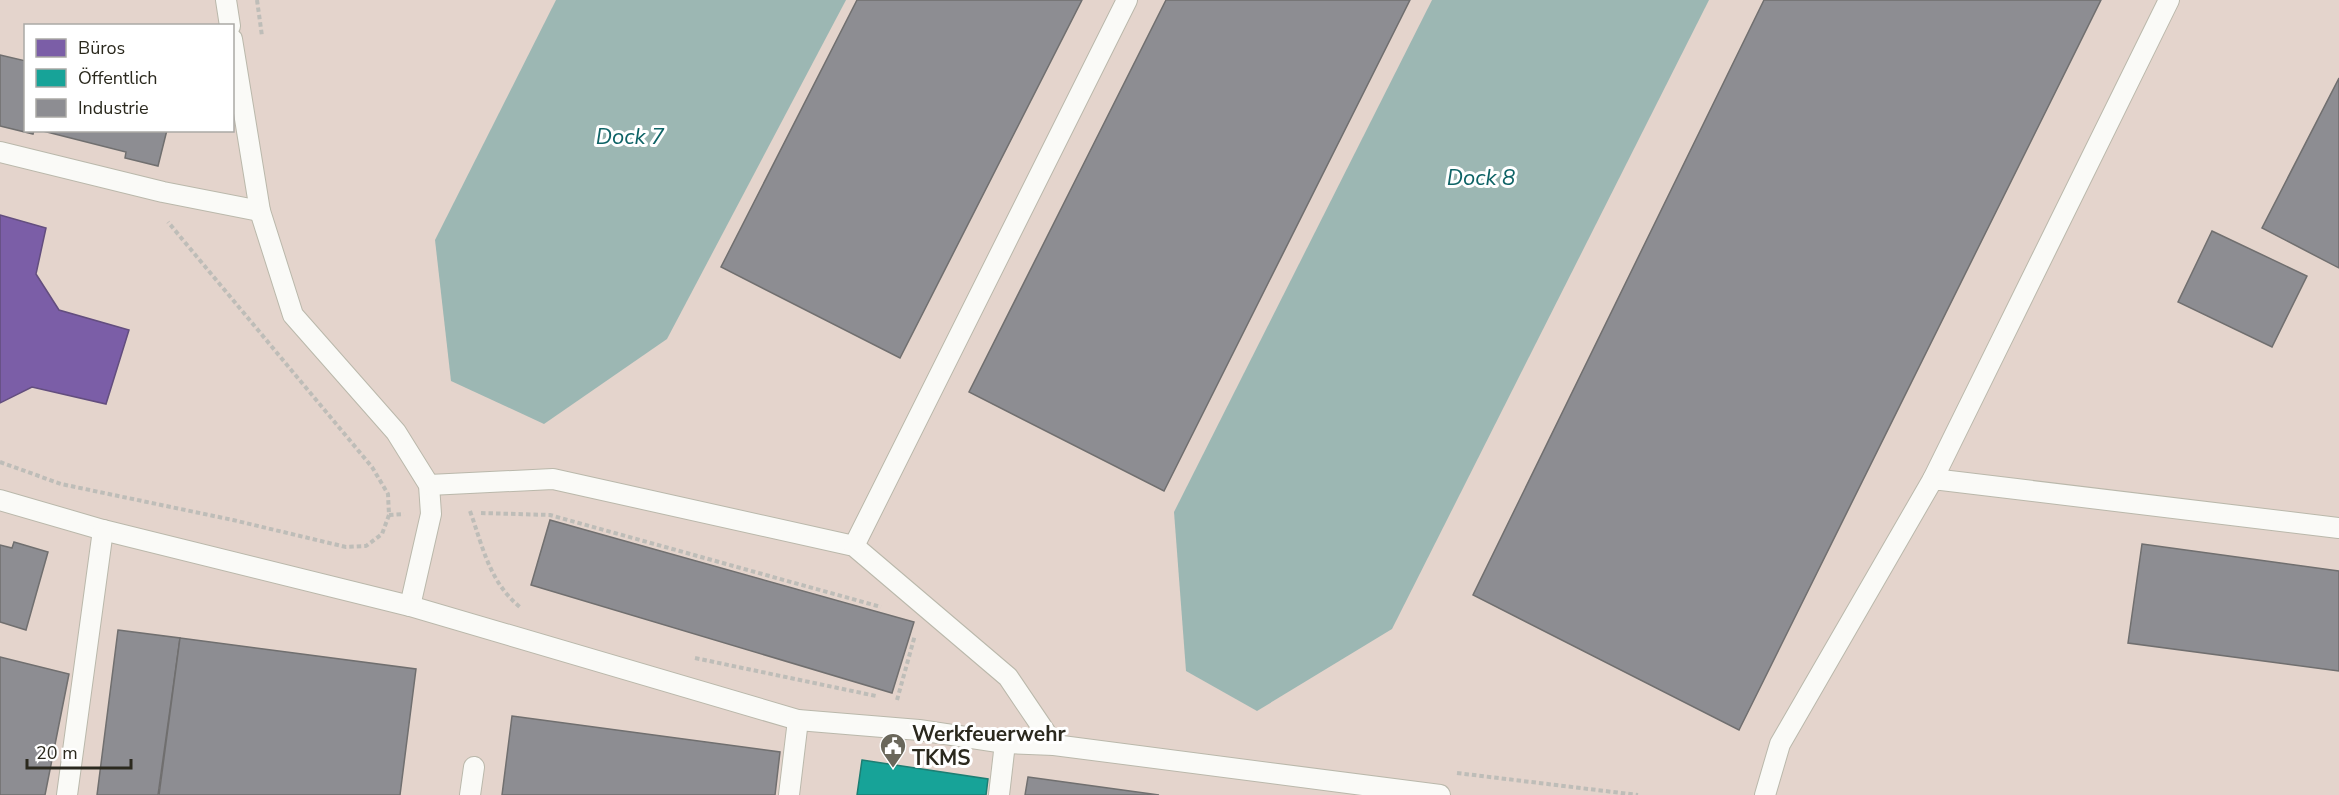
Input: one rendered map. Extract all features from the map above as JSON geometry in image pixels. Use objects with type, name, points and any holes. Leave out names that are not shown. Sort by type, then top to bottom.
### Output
[{"type":"lane","points":[[226,0],[230,24]]},
{"type":"lane","points":[[854,546],[1127,0]]},
{"type":"lane","points":[[1765,795],[1780,744],[1933,479],[2169,0]]},
{"type":"lane","points":[[234,51],[260,212],[293,315],[396,432],[429,485],[431,514],[410,606]]},
{"type":"lane","points":[[0,152],[163,192],[260,212]]},
{"type":"lane","points":[[429,485],[553,479],[854,546],[1008,677],[1054,745]]},
{"type":"lane","points":[[1933,479],[2339,528]]},
{"type":"lane","points":[[0,500],[103,530],[410,606],[798,720],[919,730],[1005,743],[1054,745],[1440,795]]},
{"type":"lane","points":[[67,795],[103,530]]},
{"type":"lane","points":[[789,795],[798,720]]},
{"type":"lane","points":[[999,795],[1005,743]]},
{"type":"lane","points":[[470,795],[474,767]]},
{"type":"path","points":[[257,0],[263,47]]},
{"type":"path","points":[[0,462],[61,484],[233,520],[346,547],[366,546],[382,534],[389,515],[388,494],[372,467],[159,210],[163,192]]},
{"type":"path","points":[[458,484],[471,512],[484,556],[512,600],[526,612]]},
{"type":"path","points":[[686,656],[897,701]]},
{"type":"shaded area","points":[[0,0],[2339,0],[2339,795],[0,795]]},
{"type":"water","name":"Dock 7","points":[[556,0],[846,0],[667,339],[544,424],[451,381],[435,240]]},
{"type":"water","name":"Dock 8","points":[[1432,0],[1709,0],[1392,629],[1257,711],[1186,671],[1174,512]]},
{"type":"building: Büros","points":[[0,215],[46,228],[36,274],[59,310],[129,330],[106,404],[32,387],[0,403]]},
{"type":"building: Öffentlich","name":"Werkfeuerwehr TKMS","points":[[862,760],[988,779],[986,795],[857,795]]},
{"type":"building: Industrie","points":[[857,0],[1082,0],[900,358],[721,267]]},
{"type":"building: Industrie","points":[[1166,0],[1410,0],[1164,491],[969,392]]},
{"type":"building: Industrie","points":[[1764,0],[2101,0],[1739,730],[1473,595]]},
{"type":"building: Industrie","points":[[0,55],[24,61],[24,132],[0,126]]},
{"type":"building: Industrie","points":[[2339,78],[2339,268],[2262,228]]},
{"type":"building: Industrie","points":[[47,132],[166,132],[158,166],[125,158],[126,152]]},
{"type":"building: Industrie","points":[[2212,231],[2307,276],[2272,347],[2178,302]]},
{"type":"building: Industrie","points":[[550,520],[914,622],[892,693],[531,585]]},
{"type":"building: Industrie","points":[[14,542],[48,552],[26,630],[0,622],[0,545],[12,548]]},
{"type":"building: Industrie","points":[[2142,544],[2339,571],[2339,671],[2128,643]]},
{"type":"building: Industrie","points":[[118,630],[180,638],[158,795],[97,795]]},
{"type":"building: Industrie","points":[[180,638],[416,669],[400,795],[159,795]]},
{"type":"building: Industrie","points":[[0,657],[69,674],[45,795],[0,795]]},
{"type":"building: Industrie","points":[[512,716],[780,752],[775,795],[502,795]]},
{"type":"building: Industrie","points":[[1028,777],[1159,795],[1025,795]]},
{"type":"place","name":"Werkfeuerwehr TKMS","points":[[893,769]]}]
